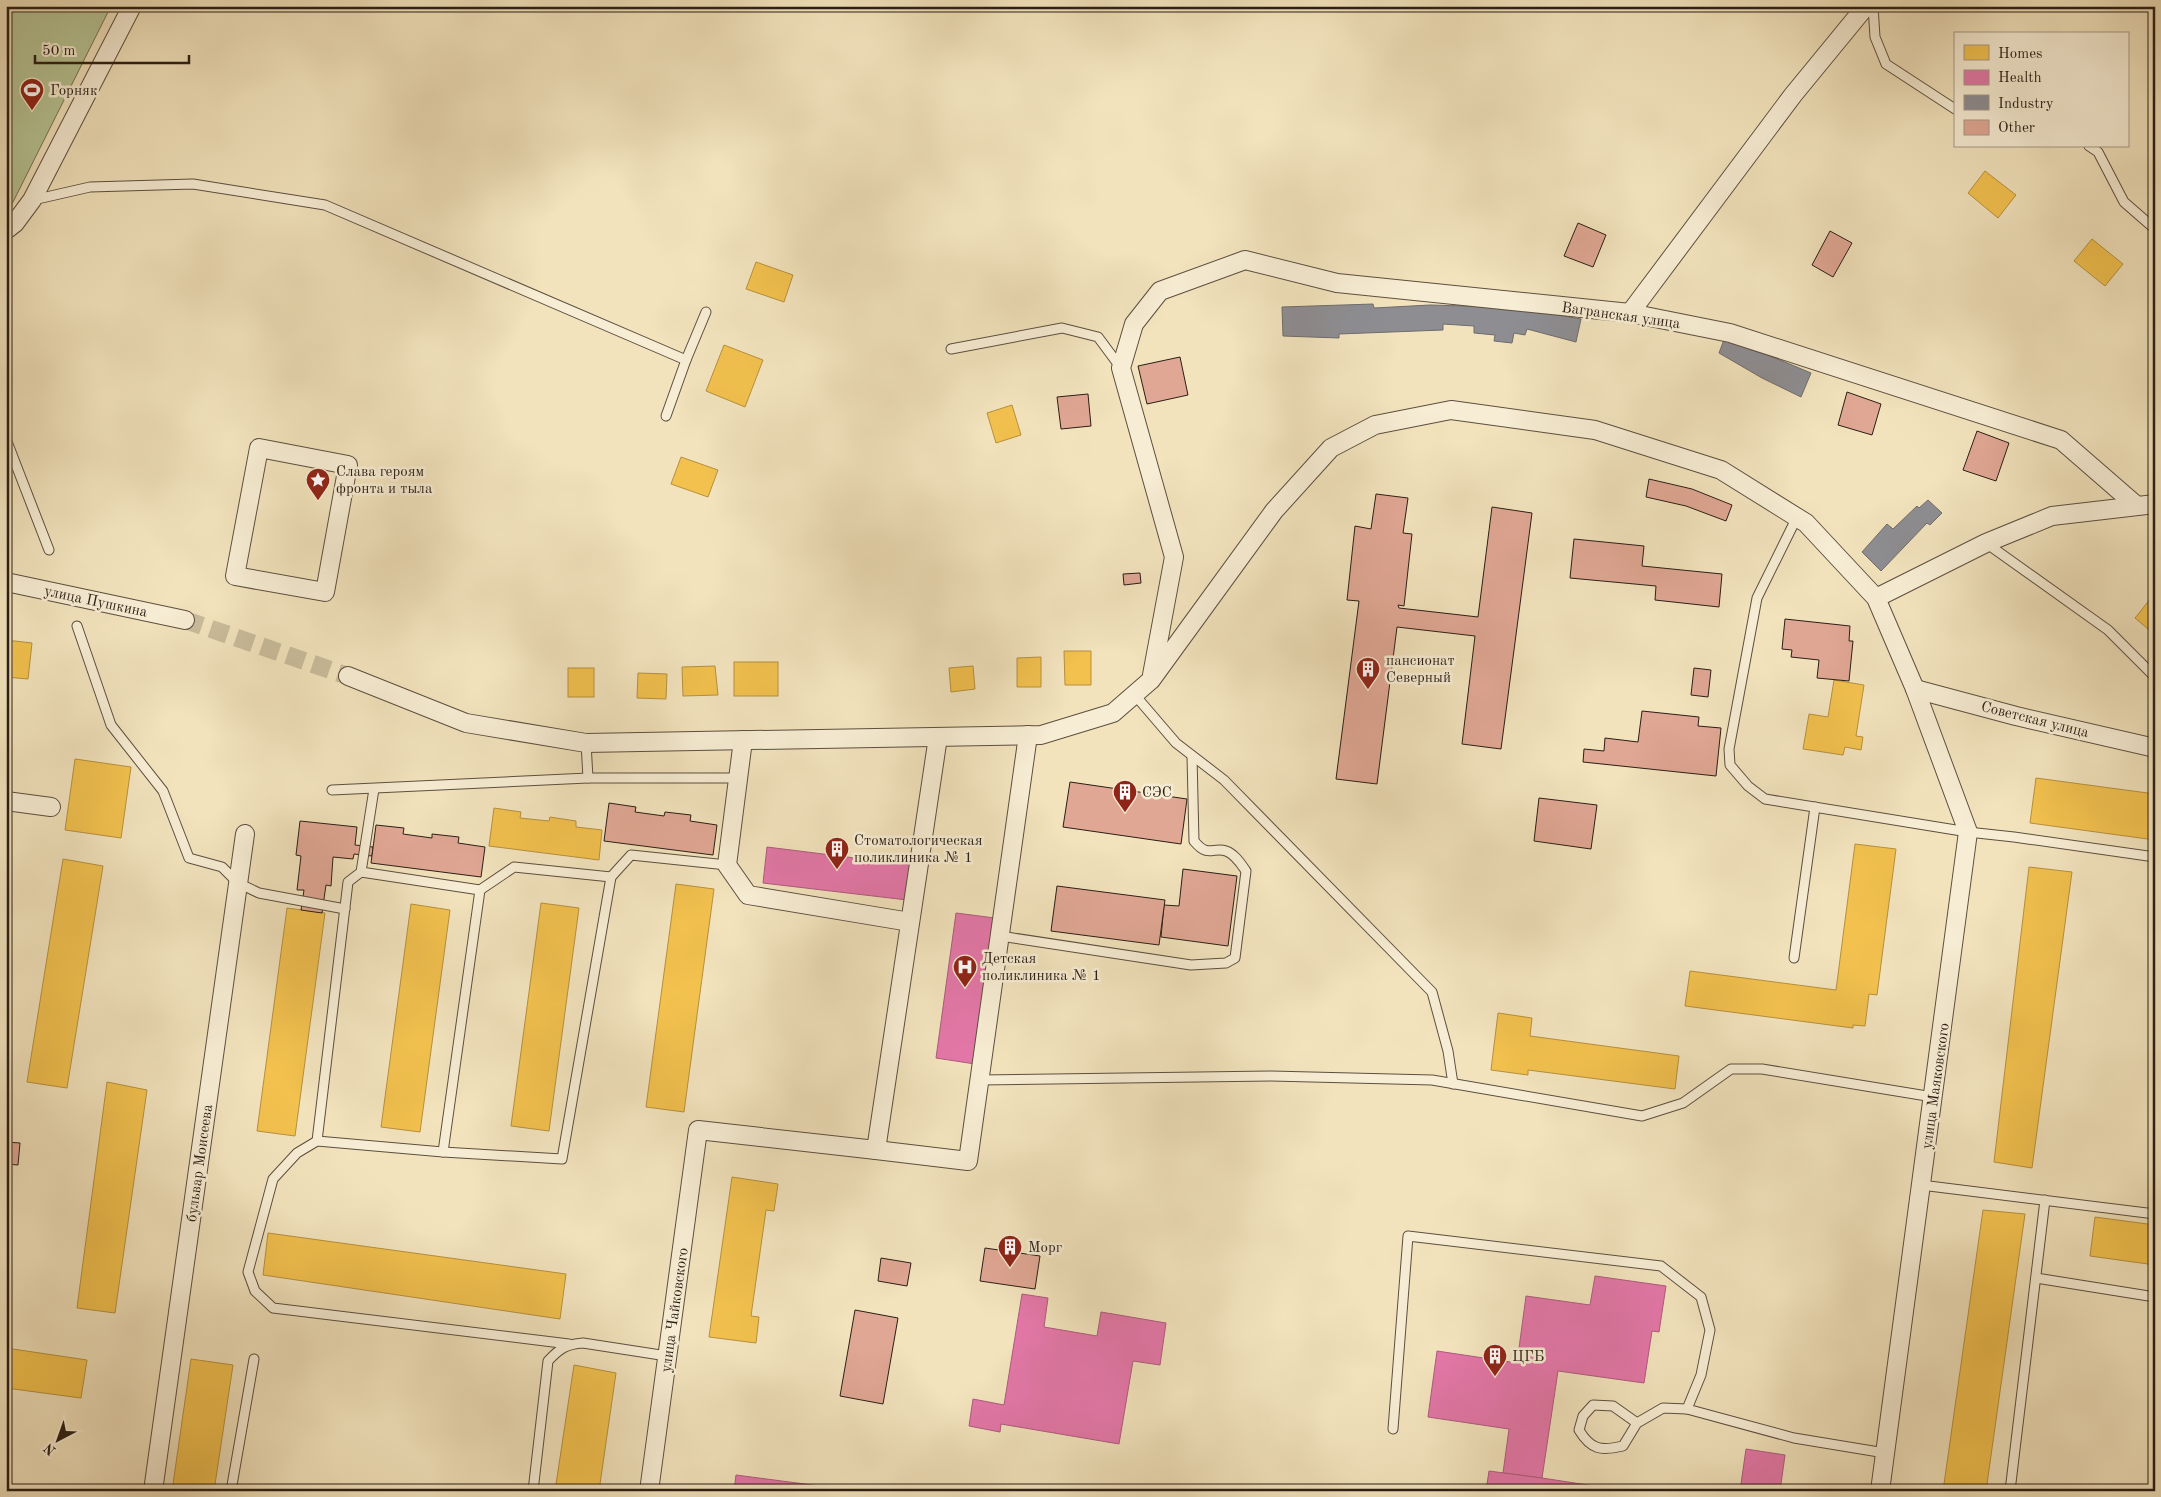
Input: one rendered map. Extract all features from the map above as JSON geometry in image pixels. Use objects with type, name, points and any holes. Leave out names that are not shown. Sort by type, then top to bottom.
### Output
[{"type":"street","points":[[6,230],[15,223],[32,200],[132,6]]},
{"type":"street","points":[[1630,313],[1793,95],[1866,6]]},
{"type":"street","name":"Вагранская улица","points":[[1121,368],[1134,324],[1160,291],[1245,260],[1337,283],[1630,313],[1730,334],[2061,440],[2137,506]]},
{"type":"street","points":[[1121,368],[1174,557],[1151,680]]},
{"type":"street","name":"улица Маяковского","points":[[348,676],[466,723],[586,743],[1041,735],[1113,713],[1151,680],[1274,511],[1331,448],[1376,425],[1451,410],[1595,430],[1721,470],[1806,523],[1876,598],[1915,689],[1968,832],[1880,1491]]},
{"type":"street","points":[[259,448],[348,465],[325,592],[236,576],[259,448]]},
{"type":"street","points":[[1876,598],[1986,543],[2052,516],[2155,504]]},
{"type":"street","name":"улица Пушкина","points":[[6,582],[185,620]]},
{"type":"street","name":"Советская улица","points":[[1915,689],[2016,716],[2155,748]]},
{"type":"street","points":[[938,737],[876,1150],[968,1161],[1028,735]]},
{"type":"street","points":[[743,740],[727,865],[748,894],[910,922]]},
{"type":"street","points":[[6,801],[51,807]]},
{"type":"street","name":"бульвар Моисеева","points":[[153,1491],[245,834]]},
{"type":"street","name":"улица Чайковского","points":[[649,1491],[698,1130],[876,1150]]},
{"type":"lane","points":[[1873,6],[1875,37],[1886,64],[1954,108]]},
{"type":"lane","points":[[2092,148],[2098,152],[2124,202],[2155,230]]},
{"type":"lane","points":[[32,200],[90,187],[193,184],[325,205],[686,360]]},
{"type":"lane","points":[[666,416],[706,312]]},
{"type":"lane","points":[[951,349],[1062,328],[1098,337],[1121,368]]},
{"type":"lane","points":[[6,439],[49,550]]},
{"type":"lane","points":[[1797,517],[1757,598],[1729,749],[1730,764],[1748,786],[1766,799],[1968,832],[2155,857]]},
{"type":"lane","points":[[1986,543],[2108,630],[2155,677]]},
{"type":"lane","points":[[77,626],[111,726],[163,791],[188,858],[222,867],[238,884],[259,893],[345,908]]},
{"type":"lane","points":[[1134,694],[1176,743],[1224,780],[1432,992],[1448,1051],[1453,1084]]},
{"type":"lane","points":[[586,743],[588,778]]},
{"type":"lane","points":[[1000,936],[1191,965],[1226,963],[1236,958],[1246,871],[1234,856],[1226,850],[1209,852],[1200,848],[1194,841],[1192,756]]},
{"type":"lane","points":[[332,790],[588,778],[738,778]]},
{"type":"lane","points":[[317,1141],[348,882],[361,872],[374,789]]},
{"type":"lane","points":[[1794,958],[1815,807]]},
{"type":"lane","points":[[667,1356],[590,1344],[569,1344],[273,1308],[255,1291],[248,1272],[272,1179],[297,1154],[317,1141],[443,1152],[562,1159],[611,877],[631,856],[727,865]]},
{"type":"lane","points":[[361,872],[480,890],[514,867],[611,877]]},
{"type":"lane","points":[[443,1152],[480,890]]},
{"type":"lane","points":[[980,1080],[1271,1076],[1432,1080],[1642,1116],[1683,1103],[1731,1069],[1762,1069],[1933,1097]]},
{"type":"lane","points":[[1921,1184],[2155,1214]]},
{"type":"lane","points":[[2010,1491],[2045,1200]]},
{"type":"lane","points":[[1393,1429],[1408,1236],[1661,1266],[1701,1297],[1710,1330],[1701,1375],[1687,1410]]},
{"type":"lane","points":[[2036,1278],[2155,1297]]},
{"type":"lane","points":[[533,1491],[548,1361],[559,1350],[569,1344]]},
{"type":"lane","points":[[231,1491],[254,1359]]},
{"type":"lane","points":[[1637,1423],[1613,1406],[1593,1405],[1583,1416],[1579,1430],[1587,1443],[1605,1450],[1623,1446],[1637,1423],[1663,1408],[1687,1410],[1794,1438],[1885,1453]]},
{"type":"green space","name":"Горняк","points":[[6,6],[111,6],[6,216]]},
{"type":"building: Homes","points":[[1985,171],[2016,195],[1998,218],[1968,193]]},
{"type":"building: Homes","points":[[2092,239],[2123,264],[2105,286],[2074,261]]},
{"type":"building: Homes","points":[[756,262],[793,275],[784,302],[746,289]]},
{"type":"building: Homes","points":[[724,345],[763,360],[745,407],[706,391]]},
{"type":"building: Homes","points":[[1012,405],[1021,435],[996,443],[987,413]]},
{"type":"building: Homes","points":[[681,457],[718,470],[708,497],[671,484]]},
{"type":"building: Homes","points":[[2151,598],[2155,602],[2155,635],[2135,618]]},
{"type":"building: Homes","points":[[6,640],[32,643],[28,679],[6,677]]},
{"type":"building: Homes","points":[[1064,651],[1091,651],[1091,685],[1065,685]]},
{"type":"building: Homes","points":[[1041,657],[1041,687],[1017,687],[1017,658]]},
{"type":"building: Homes","points":[[734,662],[778,662],[778,696],[734,696]]},
{"type":"building: Homes","points":[[715,666],[718,695],[683,696],[682,667]]},
{"type":"building: Homes","points":[[973,666],[975,689],[951,692],[949,668]]},
{"type":"building: Homes","points":[[568,668],[594,668],[594,697],[568,697]]},
{"type":"building: Homes","points":[[638,673],[667,674],[666,699],[637,698]]},
{"type":"building: Homes","points":[[1834,680],[1864,685],[1856,736],[1863,737],[1861,750],[1845,747],[1843,755],[1803,749],[1809,714],[1828,717]]},
{"type":"building: Homes","points":[[75,759],[131,767],[121,838],[65,830]]},
{"type":"building: Homes","points":[[2036,778],[2155,794],[2155,840],[2030,823]]},
{"type":"building: Homes","points":[[494,808],[521,812],[520,818],[549,821],[550,817],[576,821],[576,827],[602,830],[599,860],[489,846]]},
{"type":"building: Homes","points":[[1855,844],[1896,849],[1877,995],[1869,994],[1865,1026],[1853,1025],[1853,1028],[1685,1006],[1690,971],[1836,990]]},
{"type":"building: Homes","points":[[63,859],[103,866],[67,1088],[27,1082]]},
{"type":"building: Homes","points":[[2029,867],[2072,872],[2032,1168],[1994,1162]]},
{"type":"building: Homes","points":[[676,884],[714,889],[684,1112],[646,1107]]},
{"type":"building: Homes","points":[[541,903],[579,908],[549,1131],[511,1126]]},
{"type":"building: Homes","points":[[411,904],[450,910],[420,1132],[381,1127]]},
{"type":"building: Homes","points":[[287,908],[325,913],[295,1136],[257,1131]]},
{"type":"building: Homes","points":[[1498,1013],[1532,1018],[1530,1036],[1679,1056],[1675,1089],[1528,1070],[1528,1075],[1491,1070]]},
{"type":"building: Homes","points":[[107,1082],[147,1090],[115,1313],[77,1308]]},
{"type":"building: Homes","points":[[732,1177],[778,1184],[774,1211],[766,1210],[751,1316],[759,1317],[756,1343],[709,1337]]},
{"type":"building: Homes","points":[[1983,1210],[2025,1214],[1986,1491],[1943,1491]]},
{"type":"building: Homes","points":[[2095,1217],[2155,1225],[2155,1265],[2090,1256]]},
{"type":"building: Homes","points":[[268,1233],[566,1274],[560,1319],[263,1275]]},
{"type":"building: Homes","points":[[6,1348],[87,1360],[81,1398],[6,1388]]},
{"type":"building: Homes","points":[[191,1359],[233,1365],[214,1491],[172,1491]]},
{"type":"building: Homes","points":[[574,1365],[616,1373],[599,1491],[555,1491]]},
{"type":"building: Health","name":"Стоматологическая поликлиника № 1","points":[[767,847],[911,865],[907,900],[763,883]]},
{"type":"building: Health","name":"Детская поликлиника № 1","points":[[956,913],[995,918],[975,1064],[936,1058]]},
{"type":"building: Health","name":"ЦГБ","points":[[1595,1276],[1666,1286],[1659,1332],[1652,1331],[1644,1383],[1558,1371],[1542,1478],[1503,1473],[1509,1429],[1428,1417],[1437,1351],[1517,1363],[1526,1296],[1590,1305]]},
{"type":"building: Health","points":[[1022,1294],[1048,1298],[1044,1327],[1097,1336],[1101,1312],[1166,1323],[1160,1365],[1133,1361],[1119,1444],[1001,1424],[1000,1432],[969,1426],[973,1399],[1004,1405]]},
{"type":"building: Health","points":[[1746,1449],[1785,1455],[1780,1491],[1740,1491]]},
{"type":"building: Health","points":[[1489,1471],[1542,1478],[1627,1491],[1486,1491]]},
{"type":"building: Health","points":[[736,1475],[858,1491],[734,1491]]},
{"type":"building: Industry","points":[[1373,304],[1374,308],[1430,305],[1499,307],[1501,305],[1581,319],[1576,342],[1527,329],[1525,335],[1514,333],[1512,343],[1494,341],[1495,335],[1474,333],[1474,326],[1443,324],[1443,330],[1339,334],[1339,338],[1283,336],[1282,307]]},
{"type":"building: Industry","points":[[1725,337],[1811,373],[1801,397],[1762,378],[1719,353]]},
{"type":"building: Industry","points":[[1928,500],[1942,513],[1930,525],[1927,523],[1881,571],[1862,552],[1887,524],[1893,529],[1917,506],[1919,508]]},
{"type":"building: Other","points":[[1578,223],[1606,235],[1593,267],[1564,256]]},
{"type":"building: Other","points":[[1830,231],[1852,243],[1833,277],[1812,265]]},
{"type":"building: Other","points":[[1180,357],[1188,395],[1147,404],[1138,366]]},
{"type":"building: Other","points":[[1847,392],[1881,404],[1872,435],[1838,425]]},
{"type":"building: Other","points":[[1088,394],[1091,426],[1061,429],[1057,397]]},
{"type":"building: Other","points":[[1977,431],[2009,443],[1996,481],[1963,470]]},
{"type":"building: Other","points":[[1649,479],[1692,489],[1732,505],[1726,521],[1686,506],[1646,497]]},
{"type":"building: Other","name":"пансионат Северный","points":[[1376,494],[1408,498],[1403,533],[1412,534],[1404,606],[1398,605],[1399,608],[1478,617],[1492,507],[1532,513],[1501,749],[1462,744],[1475,636],[1397,627],[1377,784],[1336,779],[1359,601],[1347,600],[1355,526],[1371,529]]},
{"type":"building: Other","points":[[1574,539],[1644,546],[1642,566],[1722,574],[1719,607],[1655,600],[1656,586],[1570,578]]},
{"type":"building: Other","points":[[1140,573],[1141,583],[1124,585],[1123,574]]},
{"type":"building: Other","points":[[1785,619],[1850,626],[1849,641],[1853,641],[1849,681],[1817,678],[1819,660],[1791,657],[1792,650],[1782,649]]},
{"type":"building: Other","points":[[1694,668],[1711,670],[1708,697],[1691,695]]},
{"type":"building: Other","points":[[1642,711],[1699,717],[1698,726],[1721,728],[1716,776],[1583,762],[1584,749],[1604,751],[1605,738],[1638,742]]},
{"type":"building: Other","name":"СЭС","points":[[1070,782],[1187,799],[1181,844],[1063,827]]},
{"type":"building: Other","points":[[1539,798],[1597,805],[1591,849],[1534,841]]},
{"type":"building: Other","points":[[609,803],[636,807],[635,812],[664,816],[665,812],[691,815],[690,821],[717,825],[713,855],[604,841]]},
{"type":"building: Other","points":[[300,821],[357,827],[355,845],[373,847],[372,856],[354,854],[353,859],[333,857],[331,886],[326,885],[322,913],[301,910],[304,890],[297,890],[301,856],[296,855]]},
{"type":"building: Other","points":[[376,825],[404,828],[403,834],[432,838],[432,834],[459,837],[458,843],[485,847],[481,877],[371,863]]},
{"type":"building: Other","points":[[1183,869],[1237,876],[1228,946],[1161,937],[1164,905],[1179,906]]},
{"type":"building: Other","points":[[1057,886],[1165,900],[1159,945],[1051,931]]},
{"type":"building: Other","points":[[6,1142],[20,1143],[18,1165],[6,1164]]},
{"type":"building: Other","name":"Морг","points":[[985,1248],[1040,1256],[1035,1289],[980,1281]]},
{"type":"building: Other","points":[[881,1258],[911,1263],[907,1286],[878,1281]]},
{"type":"building: Other","points":[[855,1310],[898,1318],[883,1404],[840,1396]]},
{"type":"tunnel","points":[[185,620],[348,676]]},
{"type":"place","name":"Горняк","points":[[32,111]]},
{"type":"place","name":"Слава героям фронта и тыла","points":[[318,501]]},
{"type":"place","name":"пансионат Северный","points":[[1368,690]]},
{"type":"place","name":"СЭС","points":[[1125,813]]},
{"type":"place","name":"Стоматологическая поликлиника № 1","points":[[837,870]]},
{"type":"place","name":"Детская поликлиника № 1","points":[[965,988]]},
{"type":"place","name":"Морг","points":[[1010,1268]]},
{"type":"place","name":"ЦГБ","points":[[1495,1377]]}]
